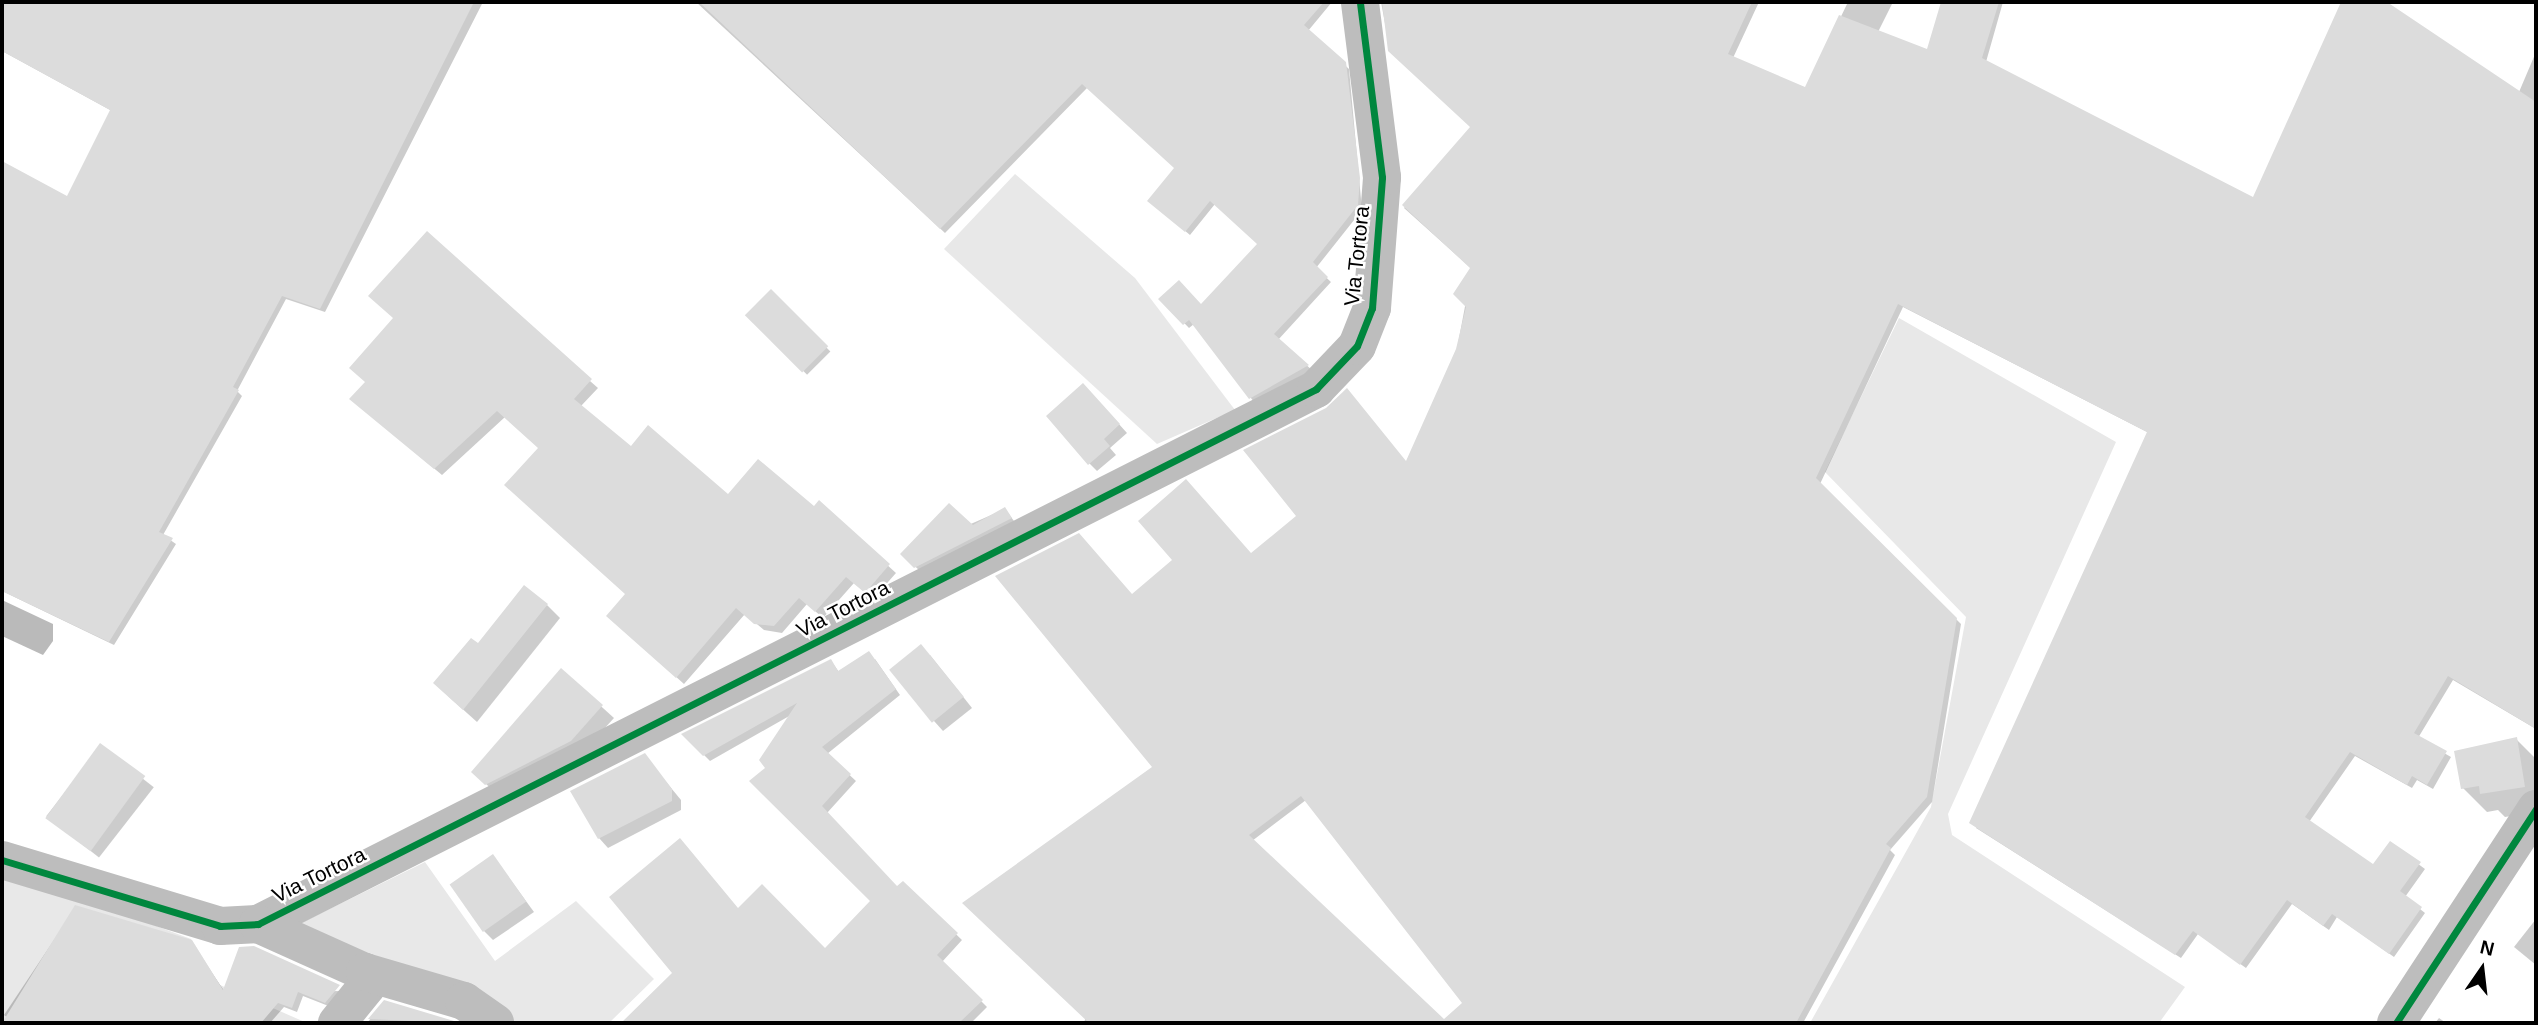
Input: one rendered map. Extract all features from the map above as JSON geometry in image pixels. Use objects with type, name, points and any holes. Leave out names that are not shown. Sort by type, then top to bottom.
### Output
[{"type":"street","name":"Via Tortora","points":[[2,860],[220,926],[258,924],[1316,388],[1357,346],[1372,308],[1382,177],[1360,2]]},
{"type":"street","points":[[2396,1023],[2536,809]]},
{"type":"street","points":[[258,924],[365,972],[464,1000],[495,1023]]},
{"type":"street","points":[[337,1023],[367,986],[365,972]]},
{"type":"shaded area","points":[[1015,174],[1135,278],[1235,410],[1157,444],[944,249]]},
{"type":"shaded area","points":[[1899,318],[2116,442],[1948,814],[1952,835],[2185,987],[2159,1023],[1810,1023],[1931,807],[1966,617],[1825,472]]},
{"type":"shaded area","points":[[2,600],[53,624],[53,641],[43,655],[2,636]]},
{"type":"shaded area","points":[[425,862],[495,961],[576,901],[654,979],[609,1023],[506,1023],[285,931]]},
{"type":"shaded area","points":[[2,868],[191,939],[220,985],[307,1023],[2,1023]]},
{"type":"building","points":[[2,2],[474,2],[320,309],[282,296],[233,387],[239,390],[159,532],[173,538],[109,642],[2,591],[2,161],[67,196],[110,110],[2,51]]},
{"type":"building","points":[[699,2],[1324,2],[1304,25],[1346,62],[1360,178],[1358,205],[1313,262],[1328,277],[1274,334],[1309,365],[1249,399],[1189,320],[1183,325],[1158,299],[1179,280],[1201,304],[1257,244],[1210,201],[1185,232],[1147,201],[1174,168],[1082,84],[940,229]]},
{"type":"building","points":[[1382,2],[1752,2],[1728,54],[1805,87],[1839,15],[1927,49],[1941,2],[1999,2],[1982,58],[2253,197],[2341,2],[2387,2],[2536,102],[2536,729],[2448,676],[2414,733],[2447,751],[2427,785],[2412,776],[2407,785],[2350,752],[2305,817],[2373,864],[2390,841],[2421,862],[2400,891],[2422,907],[2389,954],[2332,914],[2323,926],[2287,900],[2240,965],[2193,931],[2175,955],[1969,823],[2147,432],[1898,304],[1816,478],[1957,618],[1927,797],[1886,844],[1891,848],[1796,1023],[1089,1023],[962,903],[1152,767],[995,576],[1079,533],[1132,594],[1172,560],[1138,521],[1186,479],[1251,553],[1296,516],[1243,450],[1326,408],[1347,388],[1406,461],[1456,349],[1466,307],[1453,294],[1470,268],[1402,205],[1470,127],[1388,51]],"holes":[[[1301,796],[1462,1003],[1444,1019],[1249,835]]]},
{"type":"building","points":[[427,231],[592,379],[574,399],[631,446],[648,425],[728,494],[758,459],[814,506],[819,500],[890,564],[865,593],[846,577],[815,612],[799,598],[774,626],[754,624],[736,608],[676,678],[606,616],[625,594],[504,485],[538,448],[497,411],[434,469],[349,399],[365,382],[349,368],[393,318],[368,296]]},
{"type":"building","points":[[771,289],[828,346],[802,372],[745,315]]},
{"type":"building","points":[[1083,383],[1120,424],[1104,439],[1110,446],[1088,465],[1046,416]]},
{"type":"building","points":[[949,503],[973,525],[1005,507],[1012,518],[914,568],[900,554]]},
{"type":"building","points":[[524,585],[548,604],[463,710],[433,683],[471,638],[478,643]]},
{"type":"building","points":[[921,644],[964,697],[932,723],[889,670]]},
{"type":"building","points":[[869,651],[896,689],[822,747],[851,774],[822,806],[897,886],[903,881],[958,933],[937,955],[983,1000],[959,1023],[621,1023],[672,973],[609,897],[680,838],[738,908],[762,884],[825,948],[870,901],[749,781],[765,768],[759,760],[797,703],[703,756],[681,734],[831,659],[838,671]]},
{"type":"building","points":[[561,668],[603,705],[571,741],[485,785],[471,772]]},
{"type":"building","points":[[2517,737],[2525,787],[2480,794],[2479,786],[2461,789],[2454,751]]},
{"type":"building","points":[[100,743],[145,776],[91,851],[45,818]]},
{"type":"building","points":[[645,753],[672,789],[672,801],[598,839],[570,791]]},
{"type":"building","points":[[493,854],[526,902],[483,932],[450,884]]},
{"type":"building","points":[[75,905],[192,940],[223,990],[239,947],[254,946],[340,985],[325,1003],[298,992],[292,1008],[278,1003],[261,1023],[2,1023]]},
{"type":"building","points":[[384,1000],[454,1021],[458,1023],[368,1019]]},
{"type":"cycle path","points":[[2,860],[220,926],[258,924],[1316,389],[1357,346],[1372,308],[1382,177],[1360,2]]},
{"type":"cycle path","points":[[2396,1023],[2536,809]]}]
